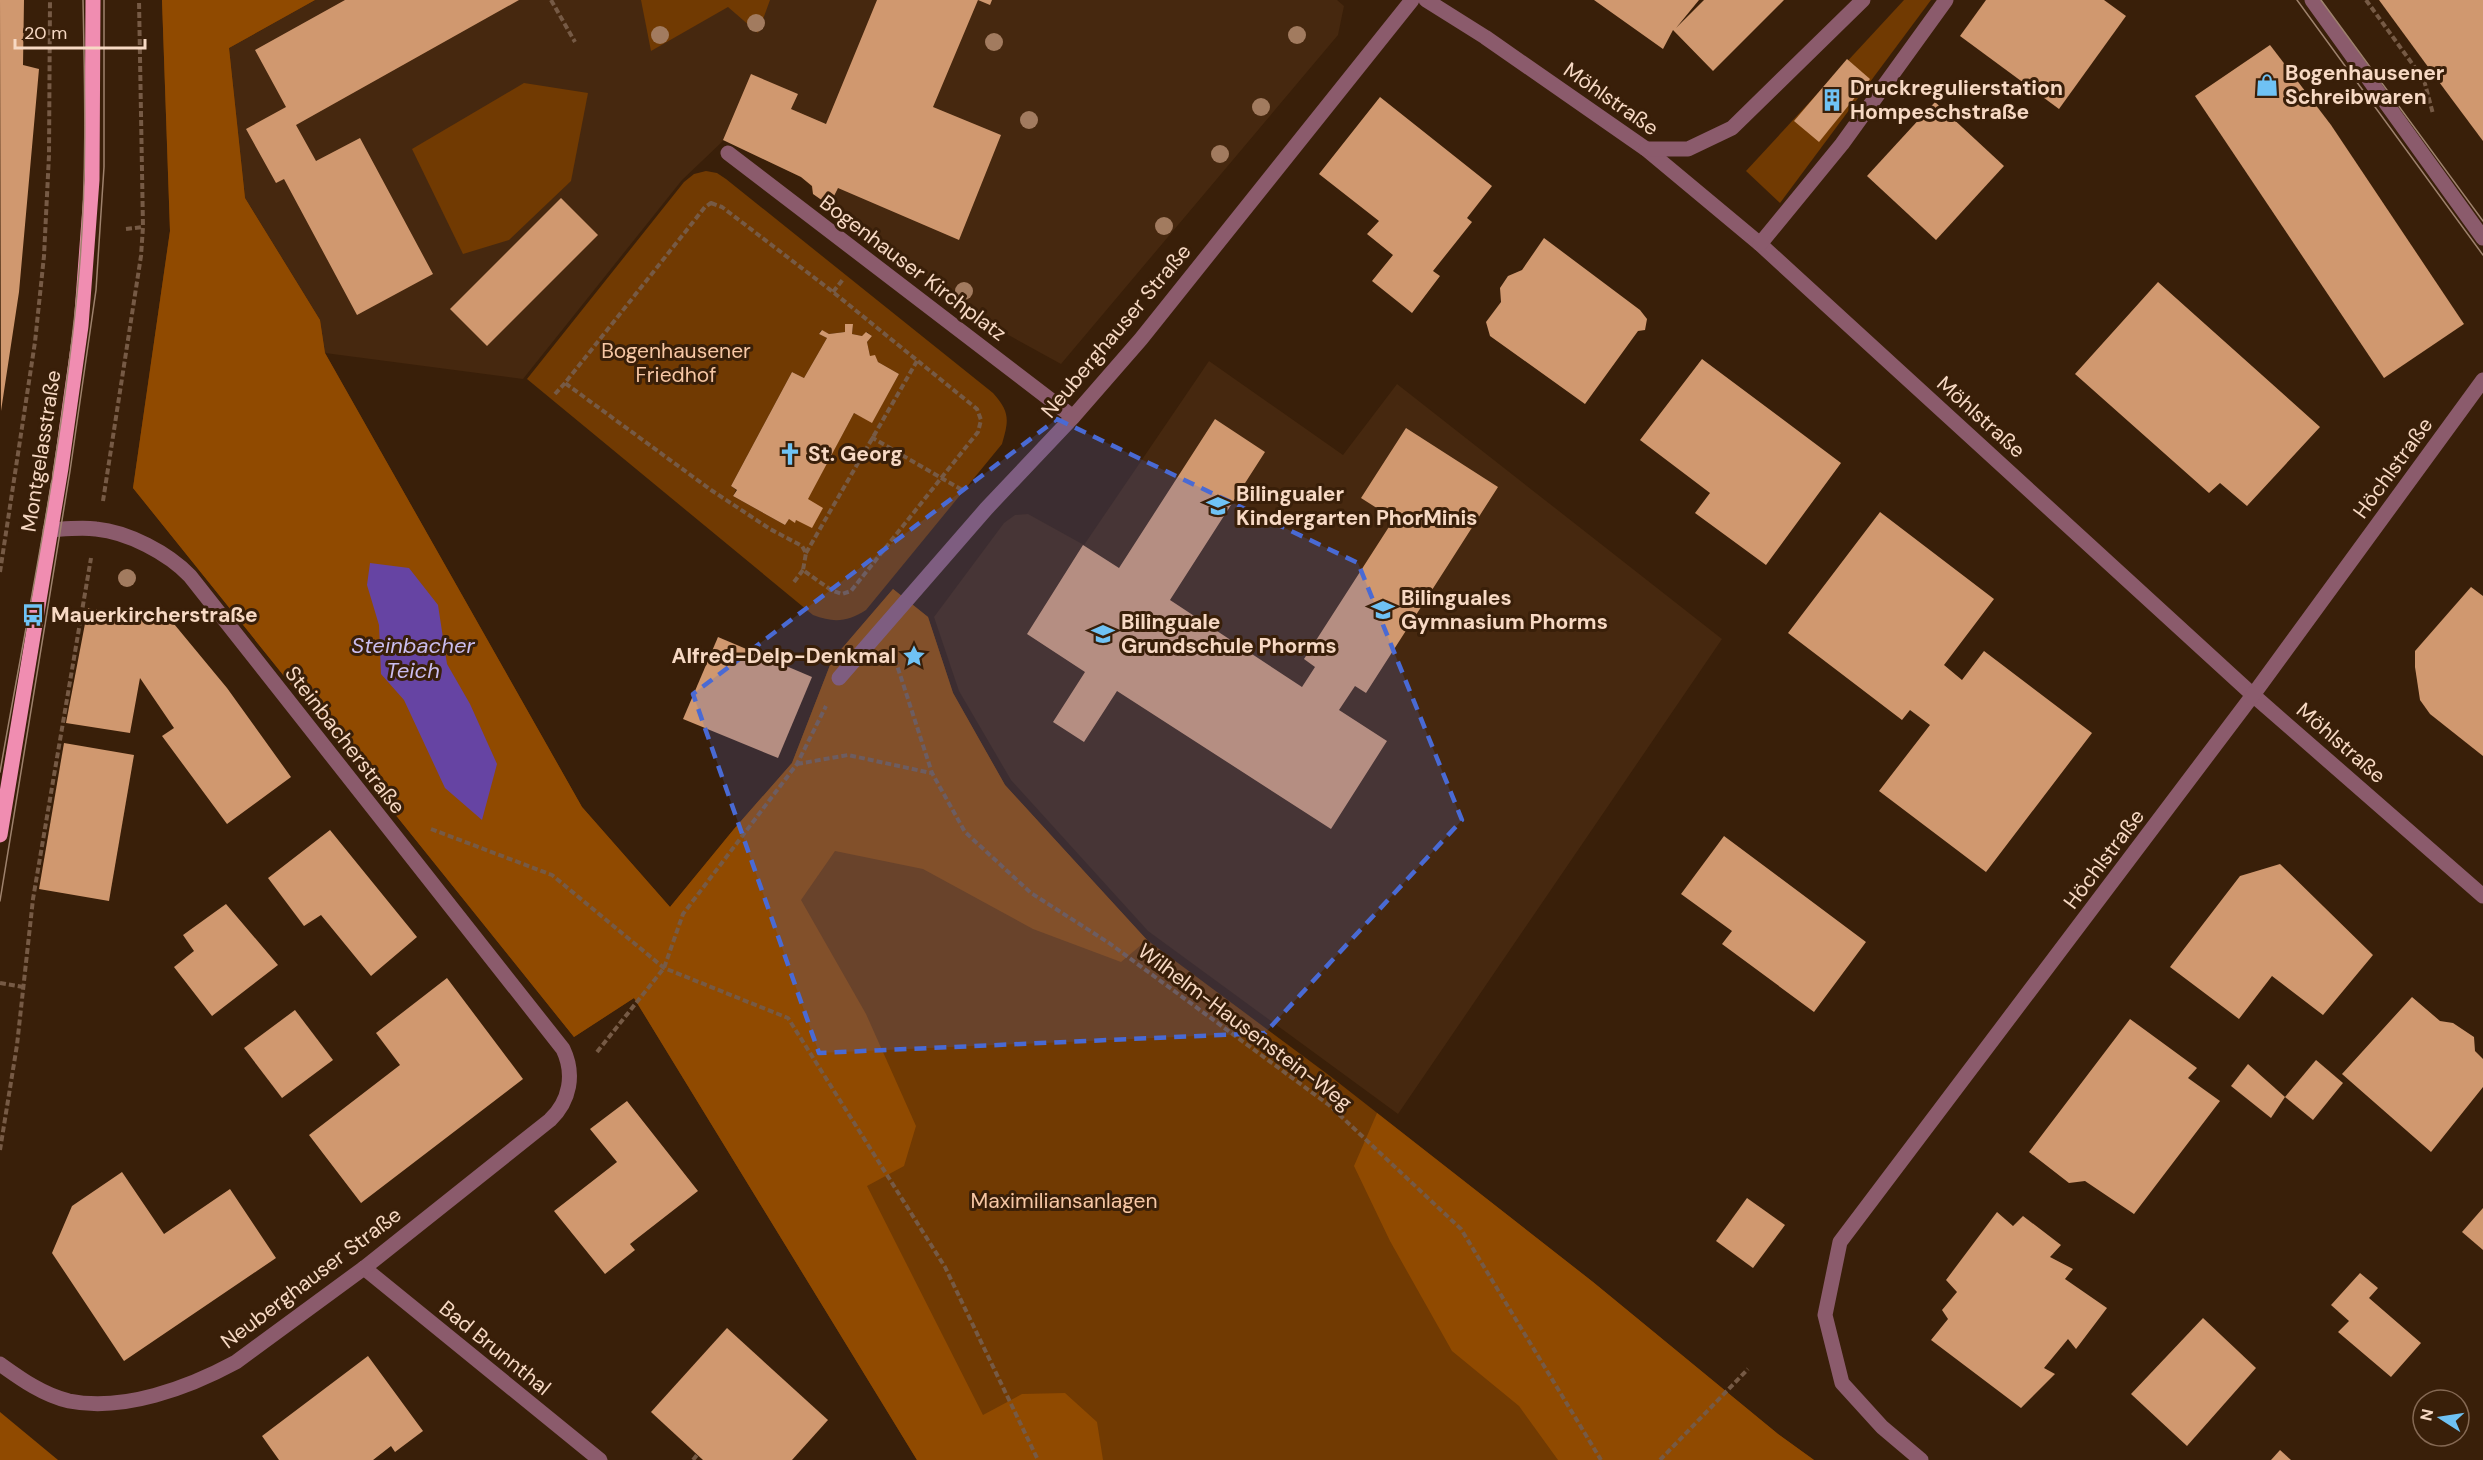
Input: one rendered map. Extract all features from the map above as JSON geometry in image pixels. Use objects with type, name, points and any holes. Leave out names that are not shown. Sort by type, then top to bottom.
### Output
[{"type":"main road","name":"Montgelasstraße","points":[[83,0],[93,70]]},
{"type":"main road","name":"Montgelasstraße","points":[[0,835],[76,364],[85,290],[92,180],[93,0]]},
{"type":"street","name":"Neuberghauser Straße","points":[[840,678],[986,509],[1073,417],[1141,339],[1412,0]]},
{"type":"street","name":"Möhlstraße","points":[[1426,0],[1485,37],[1646,149],[1760,244],[2253,695],[2483,896]]},
{"type":"street","points":[[1646,149],[1688,149],[1732,128],[1863,0]]},
{"type":"street","points":[[1760,244],[1842,144],[1946,0]]},
{"type":"street","points":[[2312,0],[2483,238]]},
{"type":"street","name":"Bogenhauser Kirchplatz","points":[[728,153],[1073,417]]},
{"type":"street","name":"Höchlstraße","points":[[1921,1460],[1882,1427],[1842,1383],[1825,1315],[1840,1242],[2253,695],[2483,381]]},
{"type":"street","name":"Steinbacherstraße","points":[[50,530],[97,529],[133,540],[162,552],[176,561],[563,1049],[570,1072],[569,1086]]},
{"type":"street","name":"Neuberghauser Straße","points":[[0,1364],[37,1389],[68,1401],[93,1403],[148,1398],[190,1384],[236,1362],[364,1268],[550,1120],[562,1105],[569,1086]]},
{"type":"street","name":"Bad Brunnthal","points":[[364,1268],[600,1460]]},
{"type":"path","points":[[0,572],[35,342],[44,256],[49,156],[50,0]]},
{"type":"path","points":[[0,1150],[17,1045],[37,876],[83,595],[104,496],[141,256],[143,227],[139,0]]},
{"type":"path","points":[[551,0],[575,42]]},
{"type":"path","points":[[2366,0],[2424,80],[2432,107]]},
{"type":"path","points":[[555,394],[705,207],[711,203],[722,207],[977,409],[981,420],[978,432],[850,591],[842,594],[831,590],[803,570]]},
{"type":"path","points":[[126,229],[143,227]]},
{"type":"path","points":[[794,582],[803,570],[806,554],[871,437],[917,361]]},
{"type":"path","points":[[565,383],[711,490],[802,546],[806,554]]},
{"type":"path","points":[[871,437],[942,478]]},
{"type":"path","points":[[97,495],[104,496]]},
{"type":"path","name":"Wilhelm-Hausenstein-Weg","points":[[885,626],[932,773],[965,832],[1031,893],[1109,943],[1329,1105],[1461,1229],[1600,1460]]},
{"type":"path","points":[[569,1086],[664,968],[683,914],[797,764],[840,678]]},
{"type":"path","points":[[797,764],[848,755],[932,773]]},
{"type":"path","points":[[425,827],[552,875],[664,968],[788,1018],[945,1267],[1038,1460]]},
{"type":"path","points":[[0,983],[23,987]]},
{"type":"path","points":[[1660,1460],[1748,1369]]},
{"type":"path","points":[[693,1460],[697,1455]]},
{"type":"highlighted area","points":[[1057,419],[1358,563],[1462,820],[1265,1033],[819,1053],[693,694]]},
{"type":"shaded area","points":[[162,0],[315,0],[229,48],[245,198],[320,320],[325,353],[582,807],[670,907],[792,763],[832,660],[893,589],[928,617],[953,693],[1005,785],[1147,940],[1121,962],[1033,929],[923,869],[835,851],[801,900],[866,1014],[916,1126],[904,1166],[867,1186],[983,1415],[1022,1394],[1065,1393],[1097,1422],[1103,1460],[917,1460],[634,998],[574,1037],[133,488],[170,231]]},
{"type":"shaded area","points":[[315,0],[1337,0],[1344,6],[1338,35],[1061,364],[992,326],[877,238],[813,194],[811,186],[801,177],[724,140],[682,180],[523,379],[325,353],[320,320],[245,198],[229,48]]},
{"type":"shaded area","points":[[1209,361],[1343,455],[1397,384],[1722,639],[1398,1114],[1148,931],[1011,780],[959,691],[934,617],[1004,523],[1015,515],[1028,514],[1084,545]]},
{"type":"shaded area","points":[[1377,1113],[1593,1282],[1778,1434],[1814,1460],[1558,1460],[1519,1406],[1452,1351],[1390,1241],[1354,1166]]},
{"type":"shaded area","points":[[0,1412],[58,1460],[0,1460]]},
{"type":"green space","name":"Maximiliansanlagen","points":[[162,0],[315,0],[229,48],[245,198],[320,320],[325,353],[582,807],[670,907],[792,763],[832,660],[893,589],[928,617],[953,693],[1005,785],[1147,940],[1330,1076],[1593,1282],[1778,1434],[1814,1460],[917,1460],[634,998],[574,1037],[133,488],[170,231]]},
{"type":"green space","points":[[641,0],[770,0],[758,33],[728,7],[651,51]]},
{"type":"green space","points":[[1904,0],[1931,0],[1780,203],[1746,171]]},
{"type":"green space","points":[[524,83],[588,93],[571,181],[509,240],[463,254],[412,149]]},
{"type":"green space","name":"Bogenhausener Friedhof","points":[[706,171],[717,173],[726,179],[993,393],[1005,411],[1007,422],[1002,444],[866,610],[853,617],[834,620],[813,615],[527,379],[684,182],[694,174]],"holes":[[[845,324],[853,324],[852,334],[862,336],[867,332],[872,336],[867,342],[870,356],[875,356],[878,362],[899,374],[872,422],[854,413],[795,522],[789,519],[785,525],[733,496],[736,490],[731,486],[792,372],[804,378],[827,338],[819,334],[821,330],[829,334],[845,332]]]},
{"type":"water","name":"Steinbacher Teich","points":[[370,563],[409,568],[438,605],[447,664],[470,704],[497,764],[482,820],[445,788],[404,700],[381,674],[379,625],[367,585]]},
{"type":"building","points":[[0,0],[24,0],[23,65],[39,69],[19,292],[1,411]]},
{"type":"building","points":[[345,0],[519,0],[296,125],[316,161],[360,138],[433,274],[357,315],[284,179],[276,183],[246,129],[286,107],[255,50]]},
{"type":"building","points":[[877,0],[978,0],[933,107],[1001,135],[959,240],[838,188],[833,198],[823,201],[813,194],[812,186],[801,177],[723,140],[751,74],[798,94],[791,109],[826,124]]},
{"type":"building","points":[[978,0],[992,0],[990,5]]},
{"type":"building","points":[[1594,0],[1699,0],[1676,28],[1704,0],[1784,0],[1713,71],[1673,30],[1663,49]]},
{"type":"building","points":[[1986,0],[2104,0],[2126,16],[2059,109],[1960,36]]},
{"type":"building","points":[[2379,0],[2483,0],[2483,141],[2445,90]]},
{"type":"building","points":[[2270,45],[2331,125],[2464,324],[2384,378],[2195,96]]},
{"type":"building","name":"Druckregulierstation Hompeschstraße","points":[[1847,59],[1870,79],[1819,142],[1794,121]]},
{"type":"building","points":[[1380,97],[1492,186],[1467,218],[1472,222],[1433,271],[1440,276],[1412,313],[1372,281],[1393,255],[1367,234],[1379,221],[1319,174]]},
{"type":"building","points":[[1935,102],[2004,166],[1936,240],[1867,176]]},
{"type":"building","points":[[561,198],[598,235],[487,346],[450,309]]},
{"type":"building","points":[[1544,238],[1640,310],[1647,319],[1645,330],[1638,331],[1585,404],[1490,336],[1486,322],[1501,302],[1500,288],[1508,276],[1522,270]]},
{"type":"building","points":[[2158,282],[2320,427],[2247,506],[2220,483],[2209,493],[2075,374]]},
{"type":"building","name":"St. Georg","points":[[845,324],[853,324],[852,334],[862,336],[866,332],[872,336],[867,342],[870,356],[875,355],[878,362],[899,374],[872,423],[854,413],[808,499],[823,508],[812,528],[789,519],[785,525],[733,496],[737,490],[731,486],[792,372],[804,378],[827,338],[819,334],[822,330],[829,334],[845,332]]},
{"type":"building","points":[[1702,359],[1841,463],[1766,565],[1695,513],[1710,493],[1640,440]]},
{"type":"building","points":[[1215,419],[1265,452],[1170,600],[1302,687],[1315,667],[1304,659],[1394,519],[1361,498],[1406,428],[1498,487],[1366,693],[1355,686],[1339,710],[1387,741],[1331,829],[1117,691],[1084,742],[1053,722],[1085,672],[1027,634],[1083,545],[1119,568]]},
{"type":"building","points":[[1880,512],[1994,599],[1944,665],[1962,680],[1984,651],[2092,733],[1986,872],[1879,791],[1930,725],[1910,710],[1902,720],[1788,633]]},
{"type":"building","points":[[2471,587],[2483,596],[2483,756],[2430,714],[2420,700],[2415,667],[2415,651]]},
{"type":"building","points":[[160,607],[227,688],[291,777],[227,824],[162,736],[174,728],[140,678],[130,733],[66,723],[88,608],[144,618]]},
{"type":"building","points":[[718,637],[812,677],[778,758],[683,719]]},
{"type":"building","points":[[64,743],[134,755],[109,901],[39,889]]},
{"type":"building","points":[[330,830],[417,937],[371,976],[321,915],[304,926],[268,878]]},
{"type":"building","points":[[1724,836],[1866,942],[1814,1012],[1722,944],[1732,931],[1681,894]]},
{"type":"building","points":[[2280,864],[2373,955],[2323,1015],[2272,976],[2239,1019],[2170,967],[2240,876]]},
{"type":"building","points":[[226,904],[278,965],[212,1016],[174,967],[194,951],[183,935]]},
{"type":"building","points":[[447,978],[523,1079],[361,1203],[309,1135],[400,1065],[376,1033]]},
{"type":"building","points":[[2412,997],[2440,1021],[2453,1023],[2474,1037],[2475,1051],[2483,1059],[2483,1087],[2431,1152],[2342,1074]]},
{"type":"building","points":[[295,1010],[333,1060],[282,1098],[244,1048]]},
{"type":"building","points":[[2130,1019],[2197,1068],[2188,1078],[2220,1101],[2134,1214],[2085,1181],[2069,1183],[2029,1152]]},
{"type":"building","points":[[2316,1060],[2343,1083],[2313,1120],[2285,1097]]},
{"type":"building","points":[[2248,1064],[2285,1097],[2271,1118],[2231,1086]]},
{"type":"building","points":[[627,1101],[698,1191],[630,1244],[635,1250],[605,1274],[554,1211],[617,1162],[590,1129]]},
{"type":"building","points":[[122,1172],[164,1234],[230,1189],[276,1258],[124,1361],[52,1253],[72,1206]]},
{"type":"building","points":[[1747,1198],[1785,1225],[1753,1268],[1716,1241]]},
{"type":"building","points":[[2483,1208],[2483,1250],[2462,1232]]},
{"type":"building","points":[[1997,1212],[2013,1226],[2023,1216],[2061,1245],[2050,1257],[2073,1269],[2065,1279],[2107,1308],[2076,1349],[2068,1339],[2044,1368],[2055,1374],[2021,1408],[1931,1340],[1948,1319],[1942,1310],[1957,1292],[1946,1280]]},
{"type":"building","points":[[2360,1273],[2378,1288],[2369,1298],[2421,1343],[2391,1377],[2338,1332],[2349,1321],[2331,1305]]},
{"type":"building","points":[[2203,1318],[2256,1368],[2187,1446],[2131,1394]]},
{"type":"building","points":[[727,1328],[828,1420],[792,1460],[703,1460],[651,1412]]},
{"type":"building","points":[[368,1356],[423,1431],[395,1452],[391,1446],[373,1460],[279,1460],[262,1436]]},
{"type":"building","points":[[2280,1450],[2291,1460],[2271,1460]]},
{"type":"tram line","points":[[0,772],[55,461],[79,273],[84,171],[83,0]]},
{"type":"tram line","points":[[0,901],[70,471],[96,290],[104,167],[104,0]]},
{"type":"tram line","points":[[2297,0],[2483,255]]},
{"type":"tram line","points":[[2321,0],[2483,221]]},
{"type":"place","name":"Bogenhausener Schreibwaren","points":[[2267,85]]},
{"type":"place","name":"Druckregulierstation Hompeschstraße","points":[[1832,100]]},
{"type":"place","name":"St. Georg","points":[[790,454]]},
{"type":"place","name":"Bilingualer Kindergarten PhorMinis","points":[[1218,506]]},
{"type":"place","name":"Bilinguales Gymnasium Phorms","points":[[1383,610]]},
{"type":"place","name":"Mauerkircherstraße","points":[[33,615]]},
{"type":"place","name":"Bilinguale Grundschule Phorms","points":[[1103,634]]},
{"type":"place","name":"Alfred-Delp-Denkmal","points":[[914,656]]}]
